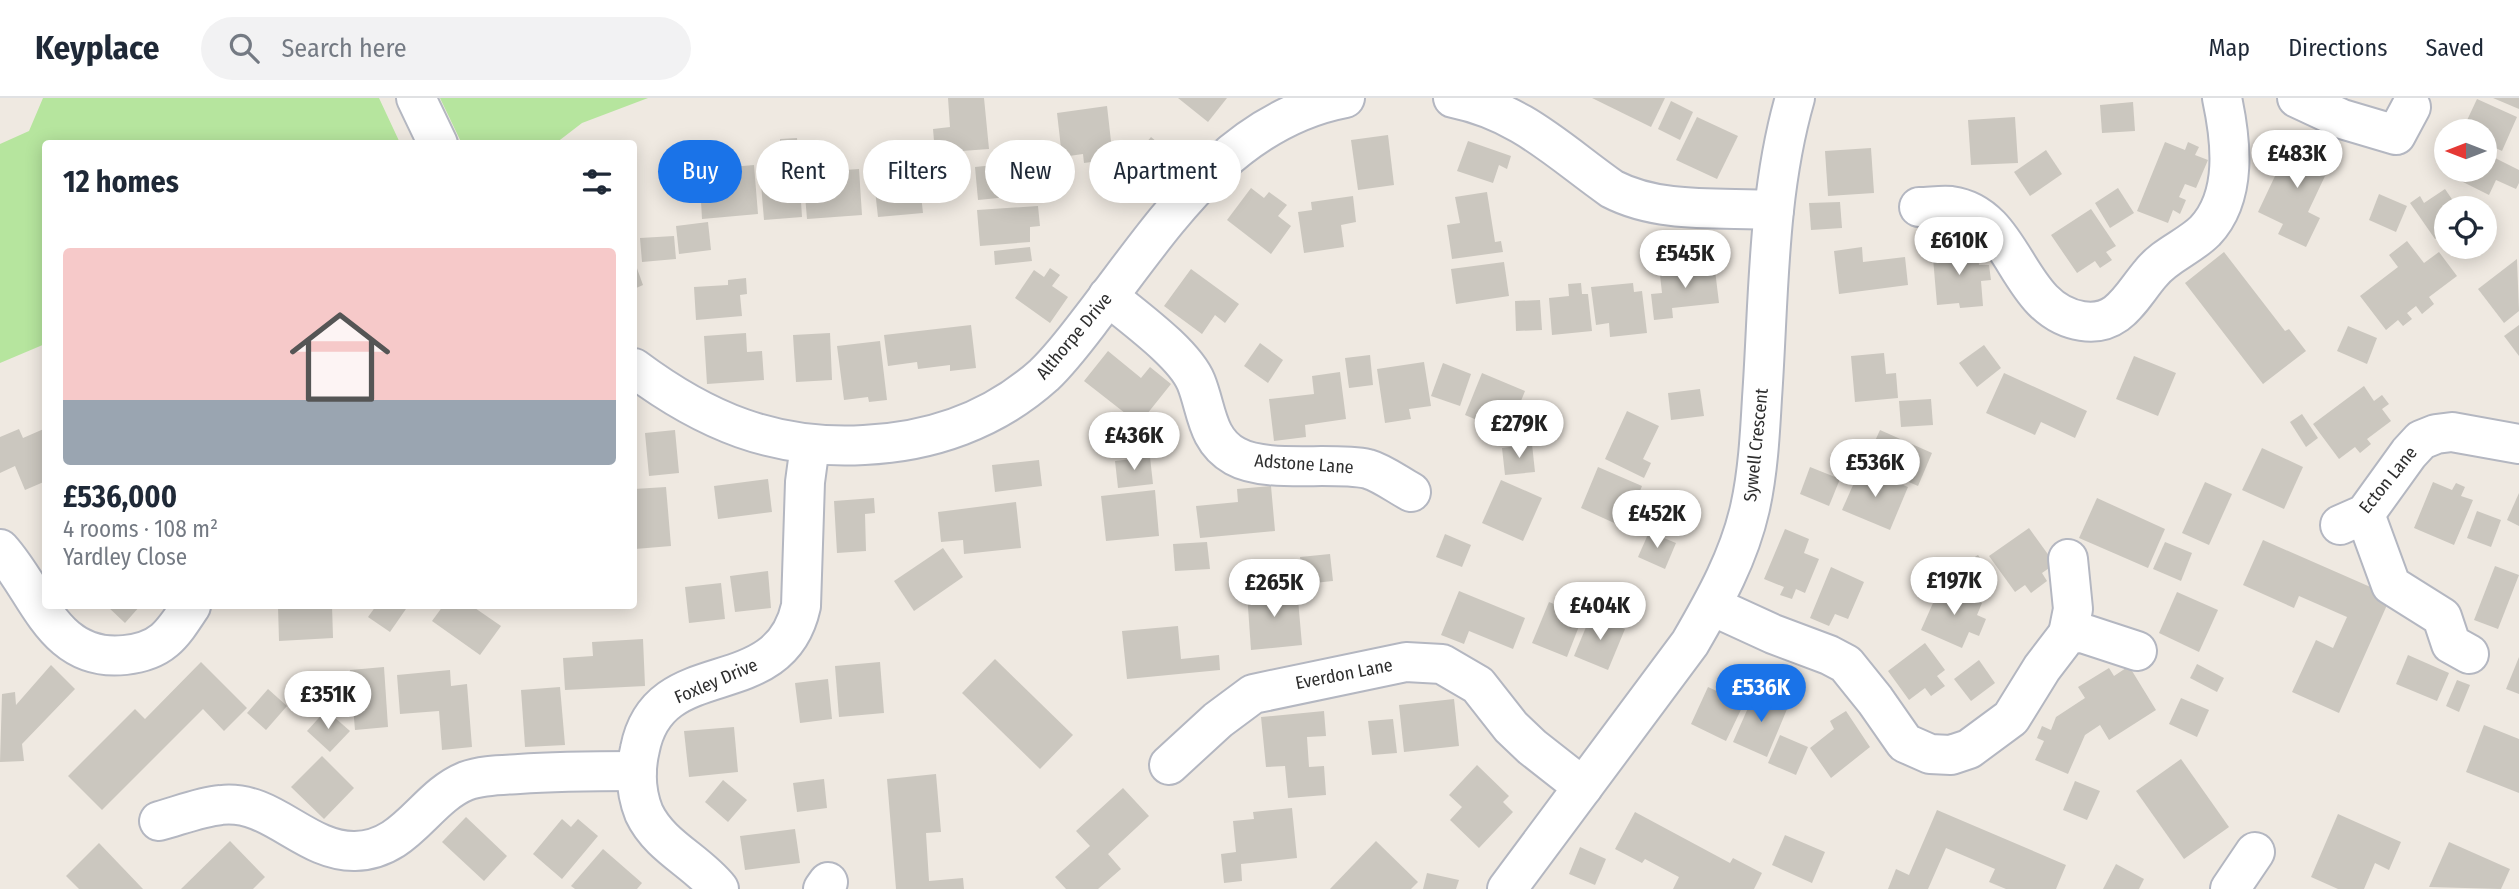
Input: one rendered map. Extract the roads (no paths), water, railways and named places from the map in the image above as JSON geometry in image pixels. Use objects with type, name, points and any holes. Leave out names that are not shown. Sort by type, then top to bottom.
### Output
[{"type":"street","points":[[416,98],[436,140]]},
{"type":"street","name":"Althorpe Drive","points":[[637,370],[666,392],[709,416],[738,428],[810,445],[832,447],[903,441],[969,424],[999,408],[1045,374],[1175,210],[1216,165],[1291,105],[1345,98]]},
{"type":"street","points":[[1453,98],[1479,103],[1526,125],[1612,189],[1627,197],[1666,206],[1774,210]]},
{"type":"street","name":"Sywell Crescent","points":[[1507,889],[1672,670],[1712,606],[1742,538],[1750,508],[1758,456],[1774,210],[1787,127],[1795,98]]},
{"type":"street","points":[[1919,207],[1951,206],[1969,212],[2001,238],[2025,280],[2042,302],[2056,313],[2083,322],[2108,319],[2127,306],[2151,271],[2206,230],[2215,216],[2222,202],[2230,161],[2230,140],[2222,98]]},
{"type":"street","points":[[2298,98],[2342,119],[2396,135],[2411,107]]},
{"type":"street","name":"Adstone Lane","points":[[1108,296],[1149,330],[1191,372],[1210,428],[1222,447],[1229,452],[1249,461],[1370,470],[1411,492]]},
{"type":"street","name":"Ecton Lane","points":[[2469,654],[2451,644],[2442,617],[2391,585],[2352,519],[2421,440],[2452,432],[2519,444]]},
{"type":"street","name":"Foxley Drive","points":[[719,889],[655,830],[644,812],[638,793],[636,771],[641,742],[654,714],[664,703],[695,686],[754,667],[781,647],[797,623],[801,606],[805,495],[810,445]]},
{"type":"street","points":[[0,549],[43,613],[64,637],[87,652],[114,656],[152,650],[165,641],[189,609]]},
{"type":"street","points":[[1712,606],[1846,664],[1905,743],[1930,754],[1951,755],[1969,749],[2011,718],[2042,668],[2068,635],[2073,608],[2068,559]]},
{"type":"street","points":[[2068,635],[2082,633],[2137,651]]},
{"type":"street","name":"Everdon Lane","points":[[1169,765],[1218,720],[1252,694],[1406,662],[1442,664],[1478,685],[1511,727],[1583,787]]},
{"type":"street","points":[[159,821],[222,804],[244,807],[270,815],[322,845],[356,851],[384,844],[412,825],[437,800],[465,781],[561,771],[636,771]]},
{"type":"street","points":[[2230,889],[2255,852]]}]
